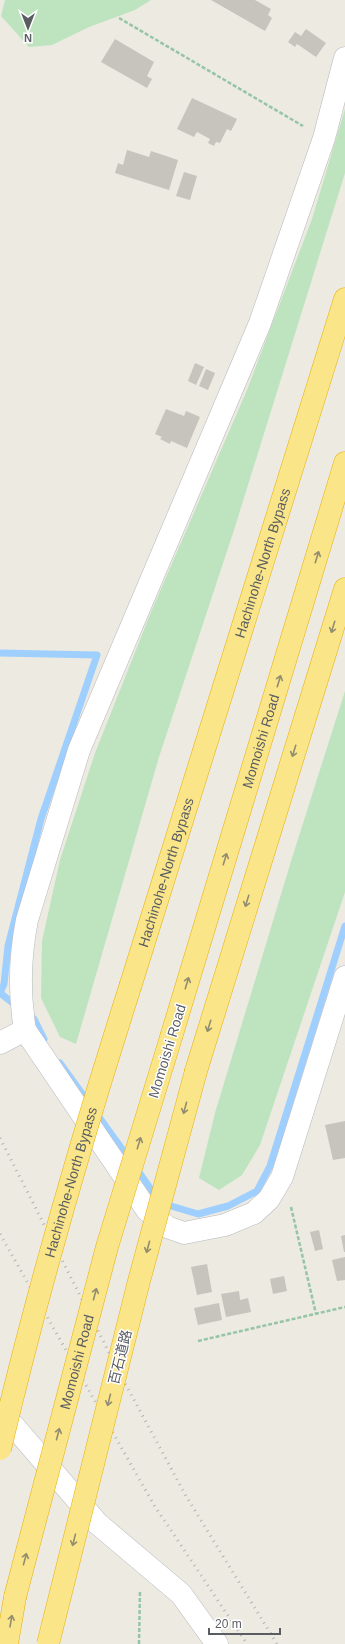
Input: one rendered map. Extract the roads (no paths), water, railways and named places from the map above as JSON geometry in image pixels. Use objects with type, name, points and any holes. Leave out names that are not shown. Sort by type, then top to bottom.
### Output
[{"type":"highway","name":"Hachinohe-North Bypass","points":[[0,1449],[12,1398],[90,1112],[345,299]]},
{"type":"highway","name":"Momoishi Road","points":[[6,1644],[15,1597],[107,1247],[345,463]]},
{"type":"highway","name":"百石道路","points":[[48,1644],[139,1281],[196,1071],[345,589]]},
{"type":"street","points":[[345,58],[324,138],[260,323],[79,750],[27,920],[22,945],[22,1011],[25,1030],[148,1210],[167,1227],[184,1233],[225,1225],[254,1213],[269,1199],[282,1177],[345,977]]},
{"type":"street","points":[[0,1043],[25,1030]]},
{"type":"street","points":[[0,1410],[97,1523],[181,1594],[217,1644]]},
{"type":"waterway","points":[[0,653],[97,655],[41,819],[8,946],[4,984],[0,993],[18,1007]]},
{"type":"waterway","points":[[136,1168],[157,1198],[171,1206],[198,1214],[228,1206],[257,1191],[270,1166],[345,926]]},
{"type":"waterway","points":[[30,1016],[34,1019],[44,1039]]},
{"type":"waterway","points":[[60,1063],[130,1160]]},
{"type":"railway","points":[[0,1138],[120,1374],[186,1496],[277,1644]]},
{"type":"railway","points":[[0,1234],[154,1505],[247,1644]]}]
